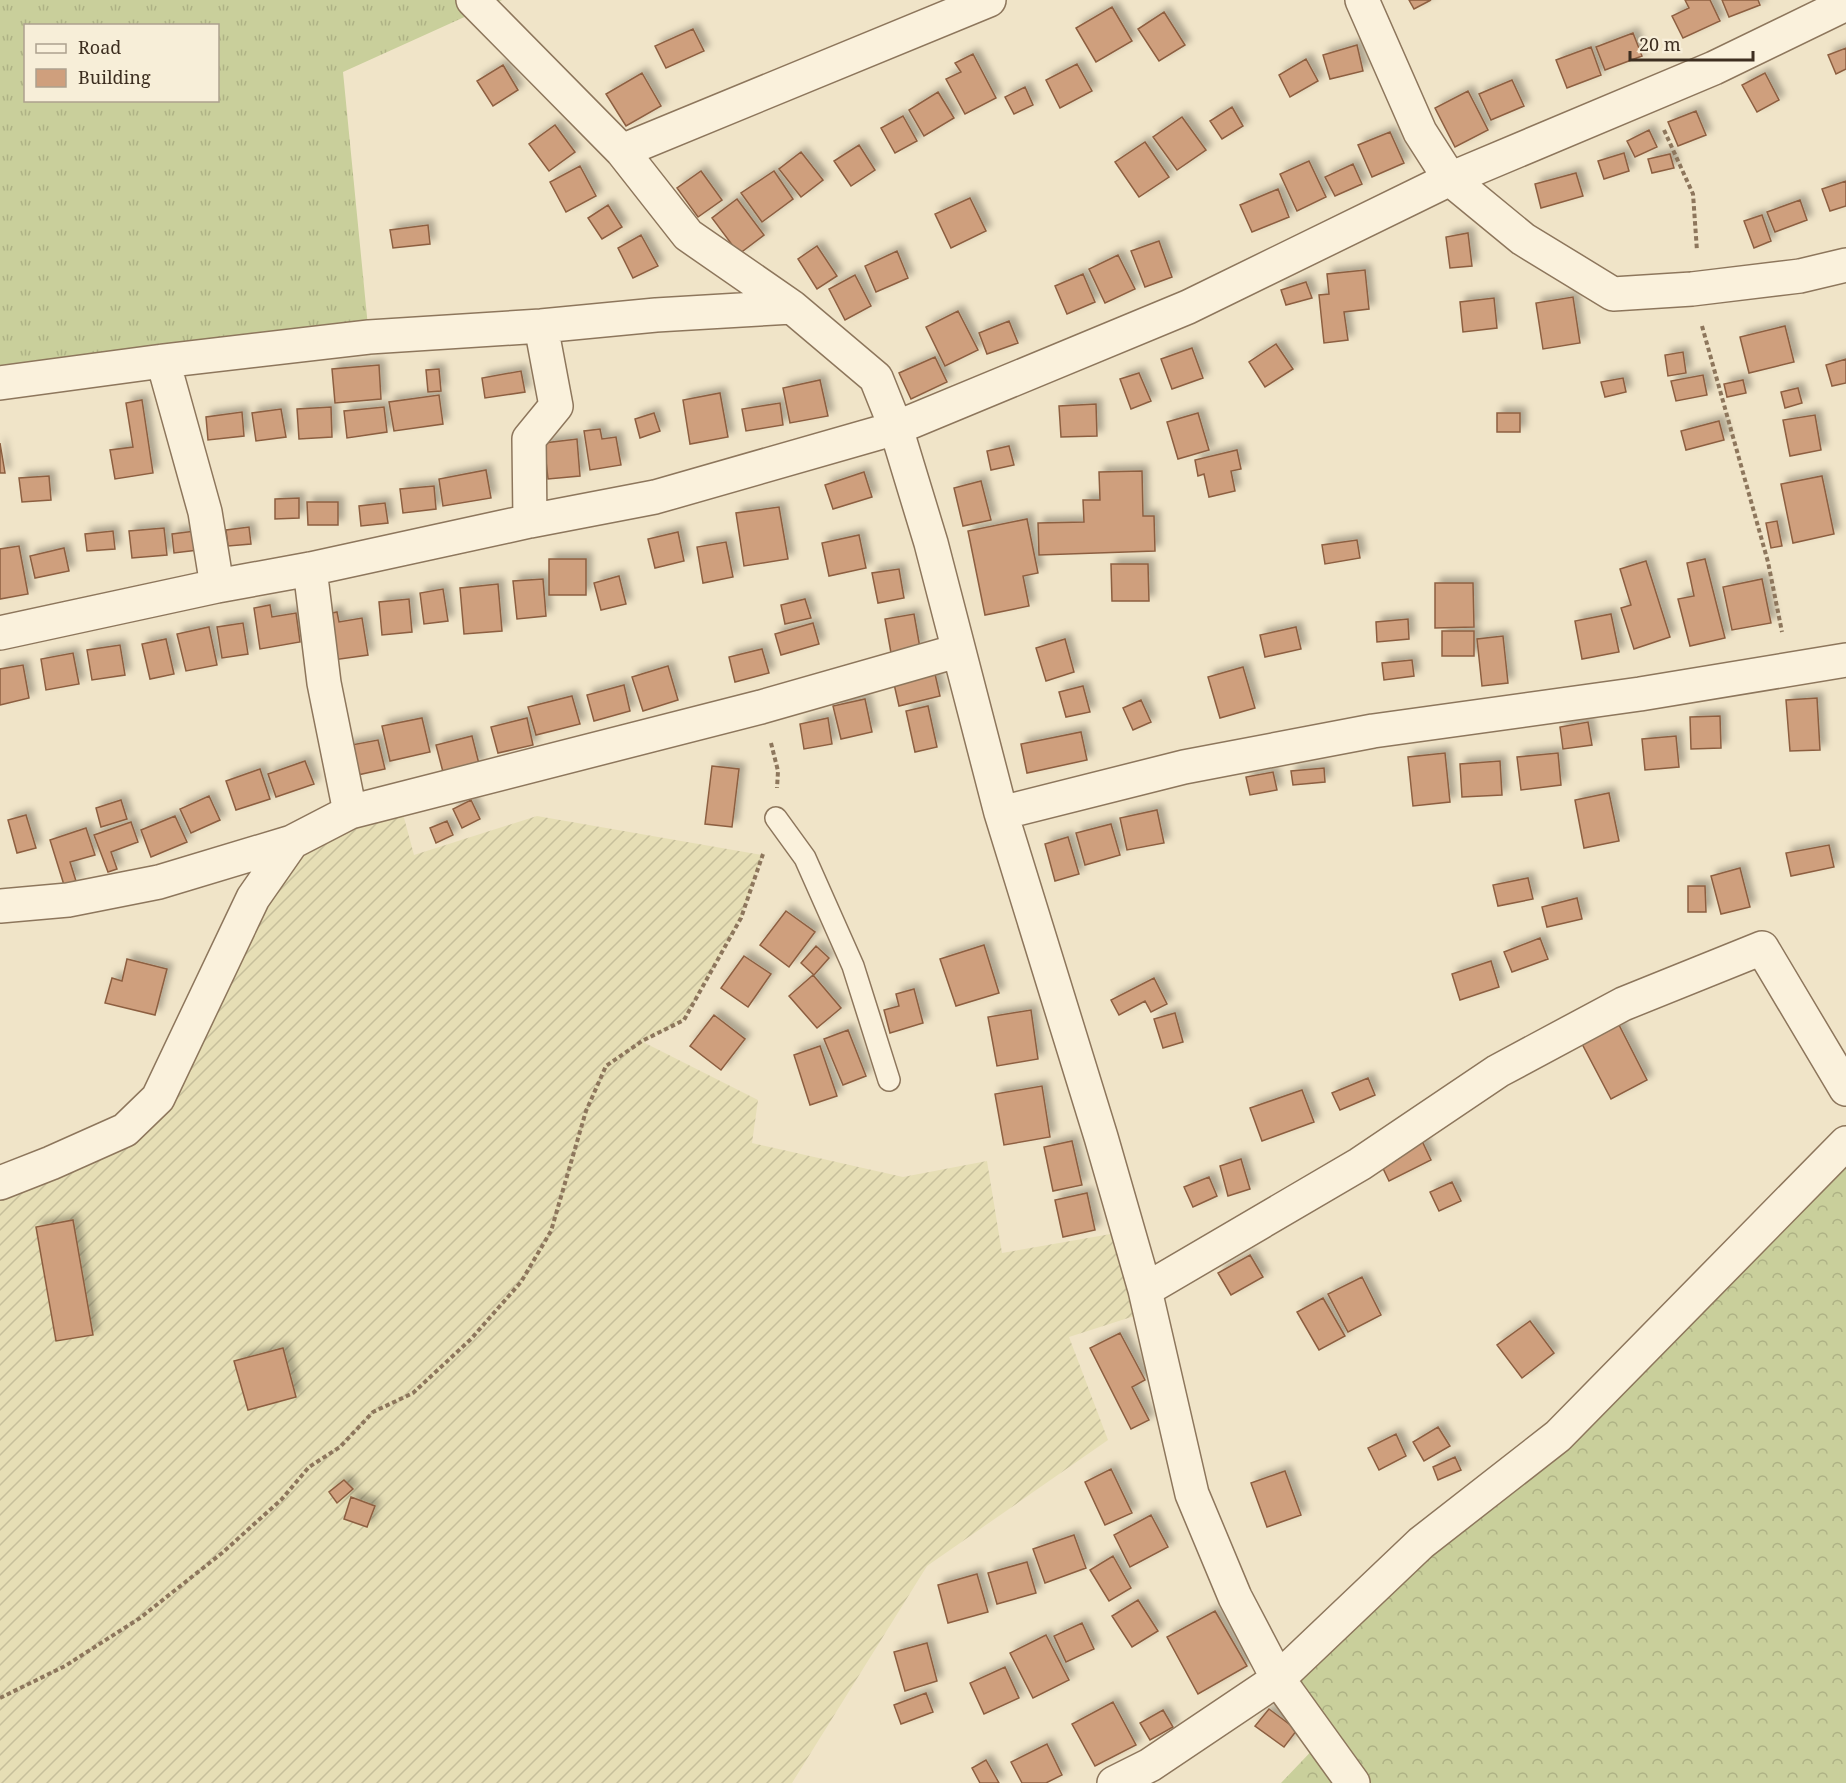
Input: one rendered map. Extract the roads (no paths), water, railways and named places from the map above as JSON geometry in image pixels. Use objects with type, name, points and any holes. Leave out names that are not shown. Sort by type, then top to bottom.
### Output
[{"type":"street","points":[[474,0],[622,151],[688,235],[792,307],[876,378],[896,428],[931,543],[1000,813],[1101,1137],[1145,1290],[1192,1494],[1235,1596],[1278,1679],[1353,1783]]},
{"type":"street","points":[[622,151],[989,0]]},
{"type":"street","points":[[1362,0],[1420,132],[1450,179],[1523,239],[1612,294],[1692,289],[1800,276],[1846,265]]},
{"type":"street","points":[[0,633],[655,496],[896,428],[1188,307],[1450,179],[1714,68],[1846,4]]},
{"type":"street","points":[[0,383],[369,337],[792,307]]},
{"type":"street","points":[[530,521],[529,439],[556,406],[541,326]]},
{"type":"street","points":[[163,361],[205,512],[217,586]]},
{"type":"street","points":[[310,569],[324,683],[350,812]]},
{"type":"street","points":[[0,906],[68,900],[159,882],[292,842],[350,812],[761,707],[957,651]]},
{"type":"street","points":[[1000,813],[1184,768],[1373,731],[1789,671],[1846,660]]},
{"type":"street","points":[[0,1183],[125,1130],[158,1098],[253,898],[292,842]]},
{"type":"street","points":[[1145,1290],[1360,1164],[1498,1071],[1623,1004],[1762,948],[1846,1089]]},
{"type":"street","points":[[1114,1783],[1150,1765],[1278,1679],[1420,1543],[1558,1436],[1846,1143]]},
{"type":"lane","points":[[776,818],[805,858],[853,966],[889,1080]]}]
